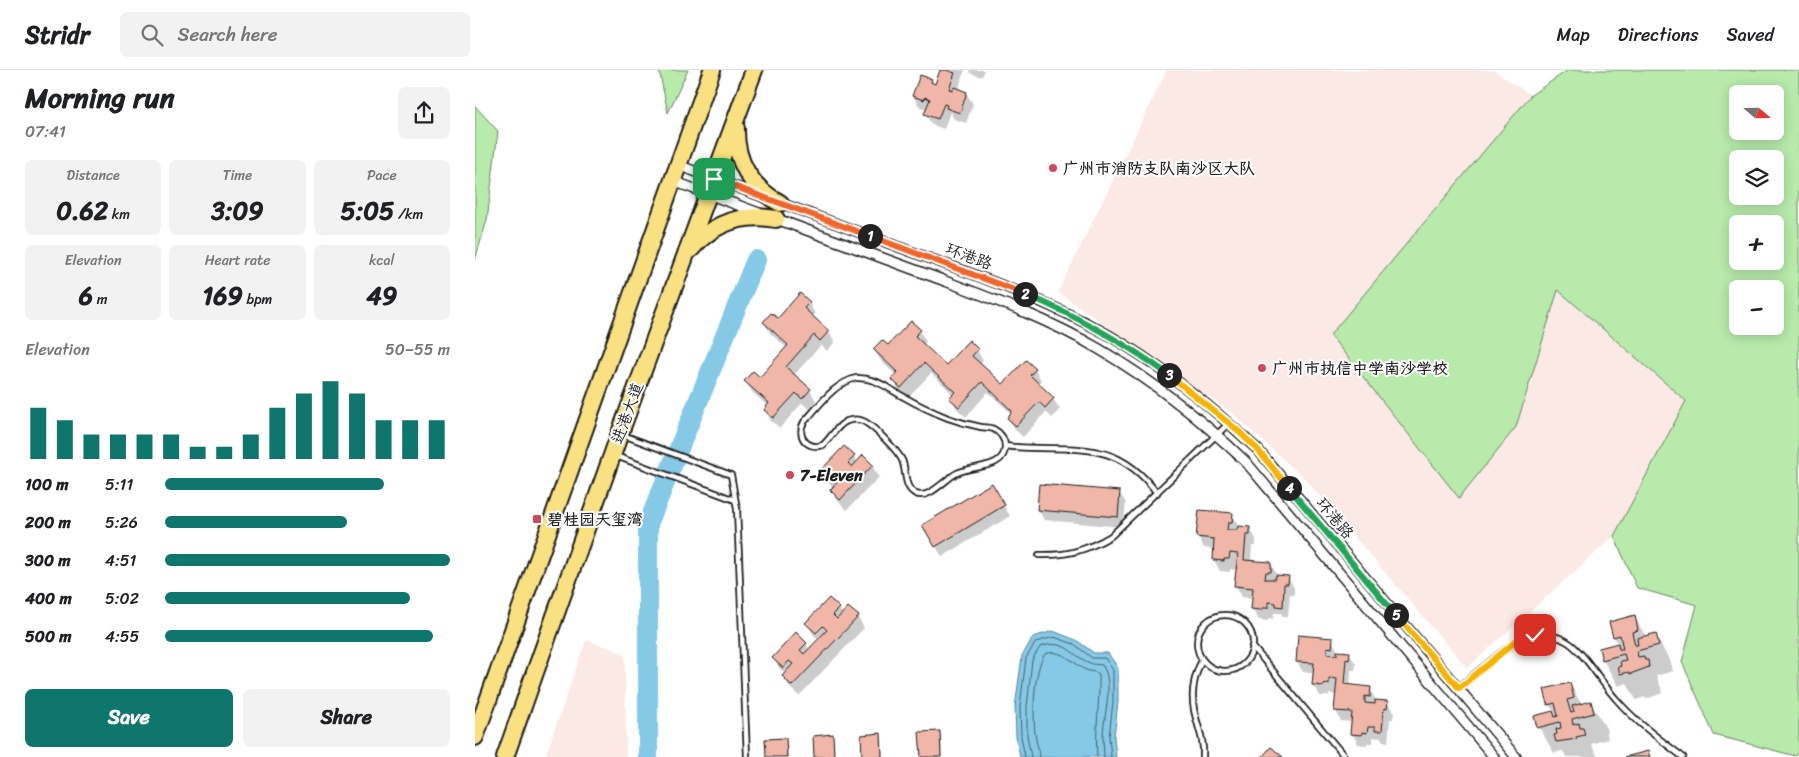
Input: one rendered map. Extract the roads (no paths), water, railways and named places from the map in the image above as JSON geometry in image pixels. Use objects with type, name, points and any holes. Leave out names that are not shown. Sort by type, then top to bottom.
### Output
[{"type":"highway","points":[[475,737],[712,70]]},
{"type":"highway","name":"进港大道","points":[[505,757],[619,433],[754,70]]},
{"type":"highway","points":[[739,110],[736,140],[744,168],[755,185],[763,192],[788,206]]},
{"type":"highway","points":[[681,269],[690,251],[697,243],[712,229],[721,224],[743,218],[759,217],[783,222]]},
{"type":"street","name":"环港路","points":[[678,166],[1006,286],[1079,319],[1127,346],[1160,368],[1186,387],[1258,450],[1516,757]]},
{"type":"street","name":"环港路","points":[[673,181],[1015,307],[1098,348],[1151,382],[1176,400],[1246,462],[1495,757]]},
{"type":"street","points":[[783,222],[788,206]]},
{"type":"lane","points":[[863,378],[879,382],[916,404],[941,415],[966,424],[996,430],[1000,434],[1005,446],[1004,452],[997,462],[991,465],[966,469],[947,479],[932,492],[926,495],[919,495],[908,487],[905,468],[899,456],[866,423],[860,420],[847,421],[827,441],[818,446],[804,441],[801,431],[805,422],[834,388],[848,380],[863,378]]},
{"type":"lane","points":[[1039,555],[1058,556],[1077,552],[1095,546],[1111,536],[1229,423]]},
{"type":"lane","points":[[619,433],[731,475],[735,500],[747,757]]},
{"type":"lane","points":[[1005,446],[1038,449],[1080,448],[1106,453],[1130,464],[1157,493]]},
{"type":"lane","points":[[612,454],[735,500]]},
{"type":"lane","points":[[1217,616],[1231,616],[1243,622],[1251,632],[1251,652],[1243,664],[1232,670],[1218,670],[1202,660],[1197,647],[1198,634],[1205,622],[1217,616]]},
{"type":"lane","points":[[1459,688],[1515,642],[1535,635],[1556,637],[1574,646],[1601,682],[1633,717],[1683,757]]},
{"type":"lane","points":[[1252,646],[1345,757]]},
{"type":"lane","points":[[1202,660],[1195,676],[1193,694],[1195,716],[1203,741],[1203,757]]},
{"type":"water","points":[[1053,631],[1076,640],[1094,653],[1108,653],[1118,668],[1118,702],[1114,737],[1116,757],[1020,757],[1016,737],[1015,707],[1022,656],[1033,637]]},
{"type":"waterway","points":[[648,757],[648,524],[756,260]]},
{"type":"place","name":"广州市消防支队南沙区大队","points":[[1053,168]]},
{"type":"place","name":"广州市执信中学南沙学校","points":[[1262,368]]},
{"type":"place","name":"7-Eleven","points":[[790,475]]},
{"type":"place","name":"碧桂园天玺湾","points":[[537,519]]}]
